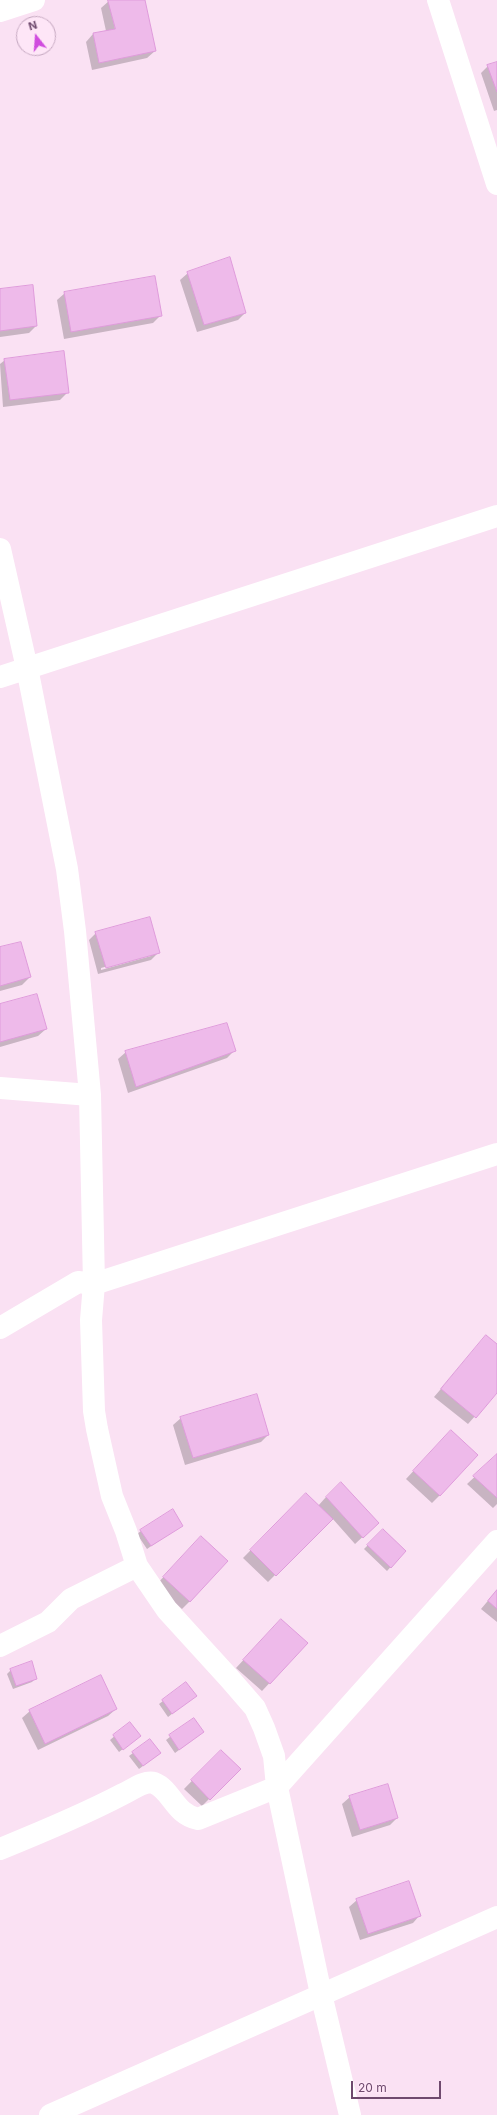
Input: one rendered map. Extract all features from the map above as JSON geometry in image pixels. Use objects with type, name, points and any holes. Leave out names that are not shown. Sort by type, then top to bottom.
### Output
[{"type":"street","points":[[0,11],[34,0]]},
{"type":"street","points":[[438,0],[497,184]]},
{"type":"street","points":[[0,677],[497,516]]},
{"type":"street","points":[[0,549],[27,668],[67,869],[75,931],[90,1095],[94,1284],[91,1320],[94,1411],[97,1429],[112,1496],[126,1531],[137,1566],[167,1610],[255,1708],[264,1728],[274,1756],[278,1787],[321,1994],[350,2115]]},
{"type":"street","points":[[0,1088],[90,1095]]},
{"type":"street","points":[[0,1328],[78,1282],[94,1284],[497,1154]]},
{"type":"street","points":[[0,1849],[77,1817],[144,1783],[153,1783],[160,1787],[188,1817],[198,1819],[278,1787],[497,1541]]},
{"type":"street","points":[[0,1646],[48,1622],[71,1599],[137,1566]]},
{"type":"street","points":[[50,2115],[497,1917]]},
{"type":"building","points":[[108,0],[145,0],[156,51],[99,63],[93,33],[115,29]]},
{"type":"building","points":[[497,62],[497,92],[487,65]]},
{"type":"building","points":[[230,257],[246,313],[204,325],[187,272]]},
{"type":"building","points":[[155,276],[162,316],[71,332],[64,292]]},
{"type":"building","points":[[33,285],[37,326],[0,331],[0,289]]},
{"type":"building","points":[[64,351],[69,393],[10,400],[4,359]]},
{"type":"building","points":[[150,917],[160,953],[106,968],[95,932]]},
{"type":"building","points":[[21,942],[31,977],[0,986],[0,947]]},
{"type":"building","points":[[37,994],[47,1029],[0,1042],[0,1004]]},
{"type":"building","points":[[227,1023],[236,1051],[136,1087],[125,1051]]},
{"type":"building","points":[[486,1335],[497,1344],[497,1393],[476,1418],[441,1389]]},
{"type":"building","points":[[257,1394],[269,1435],[193,1458],[180,1417]]},
{"type":"building","points":[[451,1430],[478,1455],[440,1496],[413,1471]]},
{"type":"building","points":[[497,1454],[497,1498],[473,1476]]},
{"type":"building","points":[[341,1482],[379,1523],[363,1538],[326,1497]]},
{"type":"building","points":[[306,1493],[333,1519],[276,1576],[250,1550]]},
{"type":"building","points":[[173,1509],[183,1526],[151,1546],[140,1530]]},
{"type":"building","points":[[383,1529],[406,1551],[391,1568],[367,1545]]},
{"type":"building","points":[[201,1536],[228,1561],[190,1602],[163,1577]]},
{"type":"building","points":[[497,1590],[497,1609],[488,1601]]},
{"type":"building","points":[[281,1619],[308,1643],[270,1684],[243,1660]]},
{"type":"building","points":[[32,1661],[37,1679],[16,1686],[10,1669]]},
{"type":"building","points":[[101,1675],[117,1709],[45,1744],[29,1710]]},
{"type":"building","points":[[186,1682],[197,1696],[172,1714],[162,1700]]},
{"type":"building","points":[[194,1718],[204,1732],[179,1750],[169,1735]]},
{"type":"building","points":[[130,1722],[141,1736],[123,1750],[113,1735]]},
{"type":"building","points":[[150,1739],[161,1753],[143,1766],[132,1752]]},
{"type":"building","points":[[221,1750],[241,1769],[210,1800],[191,1780]]},
{"type":"building","points":[[388,1784],[398,1818],[360,1830],[349,1796]]},
{"type":"building","points":[[409,1881],[421,1916],[368,1934],[356,1899]]}]
